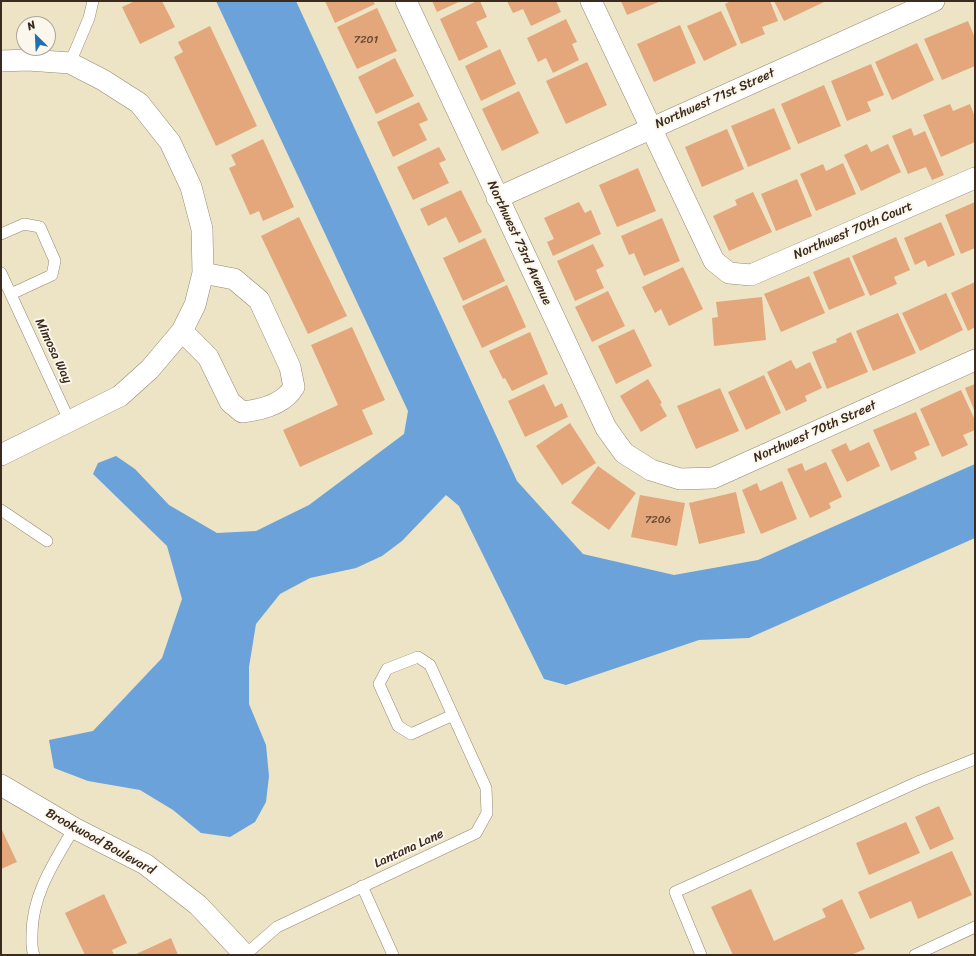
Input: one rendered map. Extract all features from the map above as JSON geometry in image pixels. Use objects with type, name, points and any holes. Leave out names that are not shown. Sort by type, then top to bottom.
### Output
[{"type":"street","name":"Northwest 73rd Avenue","points":[[406,1],[606,428],[624,453],[651,470]]},
{"type":"street","points":[[591,1],[651,127]]},
{"type":"street","name":"Northwest 71st Street","points":[[497,198],[651,127],[934,1]]},
{"type":"street","points":[[1,62],[28,60],[70,63],[103,80],[139,103],[170,142],[193,194],[202,229],[203,273],[195,305],[182,330],[150,369],[120,396],[1,454]]},
{"type":"street","name":"Northwest 70th Court","points":[[651,127],[714,261],[729,273],[751,275],[975,178]]},
{"type":"street","points":[[182,330],[208,356],[230,402],[242,412],[257,411],[288,397],[294,388],[290,367],[259,300],[234,279],[203,273]]},
{"type":"street","name":"Northwest 70th Street","points":[[651,470],[680,479],[713,478],[975,360]]},
{"type":"street","name":"Brookwood Boulevard","points":[[1,785],[74,828],[145,864],[198,905],[245,955]]},
{"type":"lane","points":[[70,63],[89,18],[93,1]]},
{"type":"lane","points":[[1,234],[24,224],[40,227],[54,261],[52,275],[11,294]]},
{"type":"lane","name":"Mimosa Way","points":[[1,273],[69,420]]},
{"type":"lane","points":[[1,510],[47,542]]},
{"type":"lane","name":"Lantana Lane","points":[[245,955],[277,928],[362,886],[476,833],[487,813],[486,788],[453,715],[430,665],[418,657],[387,669],[379,684],[398,726],[411,734],[453,715]]},
{"type":"lane","points":[[701,955],[675,892],[920,781],[975,759]]},
{"type":"lane","points":[[34,955],[32,950],[32,923],[37,897],[52,865],[74,828]]},
{"type":"lane","points":[[362,886],[393,955]]},
{"type":"lane","points":[[915,955],[975,927]]},
{"type":"water","points":[[216,1],[296,1],[517,481],[583,554],[674,575],[758,560],[975,464],[975,538],[749,638],[699,640],[566,685],[544,679],[459,506],[446,495],[402,541],[382,556],[356,568],[310,578],[280,594],[256,624],[249,667],[249,704],[266,745],[269,776],[266,802],[255,822],[230,837],[201,833],[173,810],[140,790],[88,781],[54,768],[49,740],[93,731],[162,658],[182,599],[167,546],[93,474],[98,463],[116,456],[135,469],[169,505],[217,533],[256,531],[309,505],[404,434],[408,411]]},
{"type":"building","points":[[135,1],[162,1],[175,27],[140,44],[122,7]]},
{"type":"building","points":[[325,1],[373,1],[375,4],[335,23]]},
{"type":"building","points":[[432,1],[461,1],[437,12]]},
{"type":"building","points":[[477,1],[480,1],[487,17],[476,22],[488,47],[459,61],[440,19]]},
{"type":"building","points":[[507,1],[556,1],[561,12],[531,26],[523,9],[513,13]]},
{"type":"building","points":[[621,1],[661,1],[627,15]]},
{"type":"building","points":[[731,1],[770,1],[778,21],[762,27],[765,34],[741,44],[725,4]]},
{"type":"building","points":[[774,1],[826,1],[784,21]]},
{"type":"building","points":[[377,8],[397,51],[357,69],[337,27]]},
{"type":"building","points":[[721,11],[737,45],[704,61],[687,26]]},
{"type":"building","points":[[566,19],[577,42],[572,44],[579,60],[553,73],[546,58],[538,62],[527,38]]},
{"type":"building","points":[[968,21],[975,38],[975,66],[942,80],[924,39]]},
{"type":"building","points":[[680,25],[696,63],[654,82],[637,44]]},
{"type":"building","points":[[210,26],[257,126],[216,146],[174,57],[183,52],[178,42]]},
{"type":"building","points":[[917,43],[934,80],[892,100],[875,62]]},
{"type":"building","points":[[500,49],[516,84],[481,101],[465,66]]},
{"type":"building","points":[[395,58],[414,96],[376,114],[358,77]]},
{"type":"building","points":[[587,62],[607,105],[566,124],[546,81]]},
{"type":"building","points":[[871,64],[884,95],[867,102],[871,111],[847,121],[831,81]]},
{"type":"building","points":[[824,85],[841,126],[798,144],[781,104]]},
{"type":"building","points":[[519,91],[539,133],[502,151],[482,109]]},
{"type":"building","points":[[419,102],[428,120],[419,124],[427,140],[393,157],[377,122]]},
{"type":"building","points":[[950,104],[953,111],[970,104],[975,117],[975,142],[941,157],[923,115]]},
{"type":"building","points":[[774,108],[791,149],[748,167],[731,126]]},
{"type":"building","points":[[911,128],[914,136],[925,131],[944,175],[932,180],[926,167],[908,174],[892,136]]},
{"type":"building","points":[[727,129],[744,169],[702,187],[685,147]]},
{"type":"building","points":[[263,139],[294,207],[263,221],[259,211],[250,215],[229,168],[236,165],[231,155]]},
{"type":"building","points":[[867,144],[871,152],[888,144],[901,172],[861,191],[844,155]]},
{"type":"building","points":[[439,147],[446,160],[439,163],[449,183],[413,200],[397,167]]},
{"type":"building","points":[[843,163],[856,194],[816,211],[800,174],[823,164],[826,171]]},
{"type":"building","points":[[638,168],[656,211],[617,227],[599,185]]},
{"type":"building","points":[[797,179],[812,216],[776,231],[761,194]]},
{"type":"building","points":[[461,190],[482,232],[459,243],[446,217],[428,226],[420,209]]},
{"type":"building","points":[[753,192],[772,232],[729,251],[713,216],[737,205],[735,200]]},
{"type":"building","points":[[579,202],[585,213],[591,210],[601,234],[553,256],[547,242],[554,239],[544,218]]},
{"type":"building","points":[[975,202],[975,248],[961,254],[945,215]]},
{"type":"building","points":[[299,217],[347,316],[308,334],[261,236]]},
{"type":"building","points":[[662,218],[680,261],[644,276],[634,253],[629,255],[621,236]]},
{"type":"building","points":[[941,222],[955,255],[928,267],[925,260],[915,265],[904,238]]},
{"type":"building","points":[[896,237],[910,270],[894,277],[897,284],[870,296],[852,256]]},
{"type":"building","points":[[485,238],[505,281],[463,301],[443,258]]},
{"type":"building","points":[[593,244],[604,266],[596,270],[604,288],[575,301],[557,261]]},
{"type":"building","points":[[849,257],[865,295],[829,310],[813,272]]},
{"type":"building","points":[[683,267],[703,309],[669,326],[661,309],[655,313],[642,287]]},
{"type":"building","points":[[809,276],[825,313],[781,332],[764,294]]},
{"type":"building","points":[[975,282],[975,327],[968,331],[951,293]]},
{"type":"building","points":[[507,285],[526,327],[482,348],[462,306]]},
{"type":"building","points":[[608,291],[625,326],[592,342],[575,307]]},
{"type":"building","points":[[946,293],[963,330],[920,351],[902,313]]},
{"type":"building","points":[[762,297],[766,340],[714,346],[712,318],[718,317],[716,302]]},
{"type":"building","points":[[898,313],[916,353],[873,371],[856,331]]},
{"type":"building","points":[[352,327],[385,400],[362,410],[373,434],[300,467],[283,430],[338,405],[311,345]]},
{"type":"building","points":[[634,329],[652,366],[616,384],[598,346]]},
{"type":"building","points":[[530,332],[548,374],[512,391],[505,378],[503,379],[489,351]]},
{"type":"building","points":[[851,332],[868,372],[827,389],[812,352],[837,342],[836,339]]},
{"type":"building","points":[[791,360],[796,369],[810,362],[822,388],[805,396],[807,401],[786,411],[767,372]]},
{"type":"building","points":[[764,375],[781,413],[746,430],[728,392]]},
{"type":"building","points":[[648,379],[662,403],[660,404],[667,416],[641,432],[620,396]]},
{"type":"building","points":[[544,384],[555,407],[562,403],[568,417],[525,437],[508,401]]},
{"type":"building","points":[[975,384],[975,412],[965,388]]},
{"type":"building","points":[[720,388],[739,431],[696,449],[677,406]]},
{"type":"building","points":[[961,390],[975,420],[975,430],[963,435],[968,445],[942,457],[920,409]]},
{"type":"building","points":[[916,412],[930,445],[914,452],[917,459],[891,471],[873,430]]},
{"type":"building","points":[[570,423],[596,463],[562,485],[536,446]]},
{"type":"building","points":[[869,442],[880,466],[847,482],[831,450],[846,443],[850,451]]},
{"type":"building","points":[[826,462],[842,497],[829,503],[831,508],[810,518],[787,469],[802,463],[805,471]]},
{"type":"building","points":[[598,466],[636,493],[609,530],[571,503]]},
{"type":"building","points":[[782,481],[797,519],[761,534],[742,490],[757,483],[760,491]]},
{"type":"building","points":[[736,492],[745,533],[699,544],[689,503]]},
{"type":"building","points":[[640,495],[685,503],[677,546],[631,537]]},
{"type":"building","points":[[939,806],[954,839],[930,850],[915,817]]},
{"type":"building","points":[[906,822],[920,853],[869,875],[856,843]]},
{"type":"building","points":[[1,828],[17,862],[1,869]]},
{"type":"building","points":[[952,851],[972,895],[918,919],[911,901],[870,919],[858,892]]},
{"type":"building","points":[[751,889],[774,941],[826,917],[822,909],[842,899],[865,949],[851,955],[733,955],[711,907]]},
{"type":"building","points":[[104,894],[127,943],[112,950],[114,955],[85,955],[65,913]]},
{"type":"building","points":[[171,938],[178,955],[134,955]]}]
